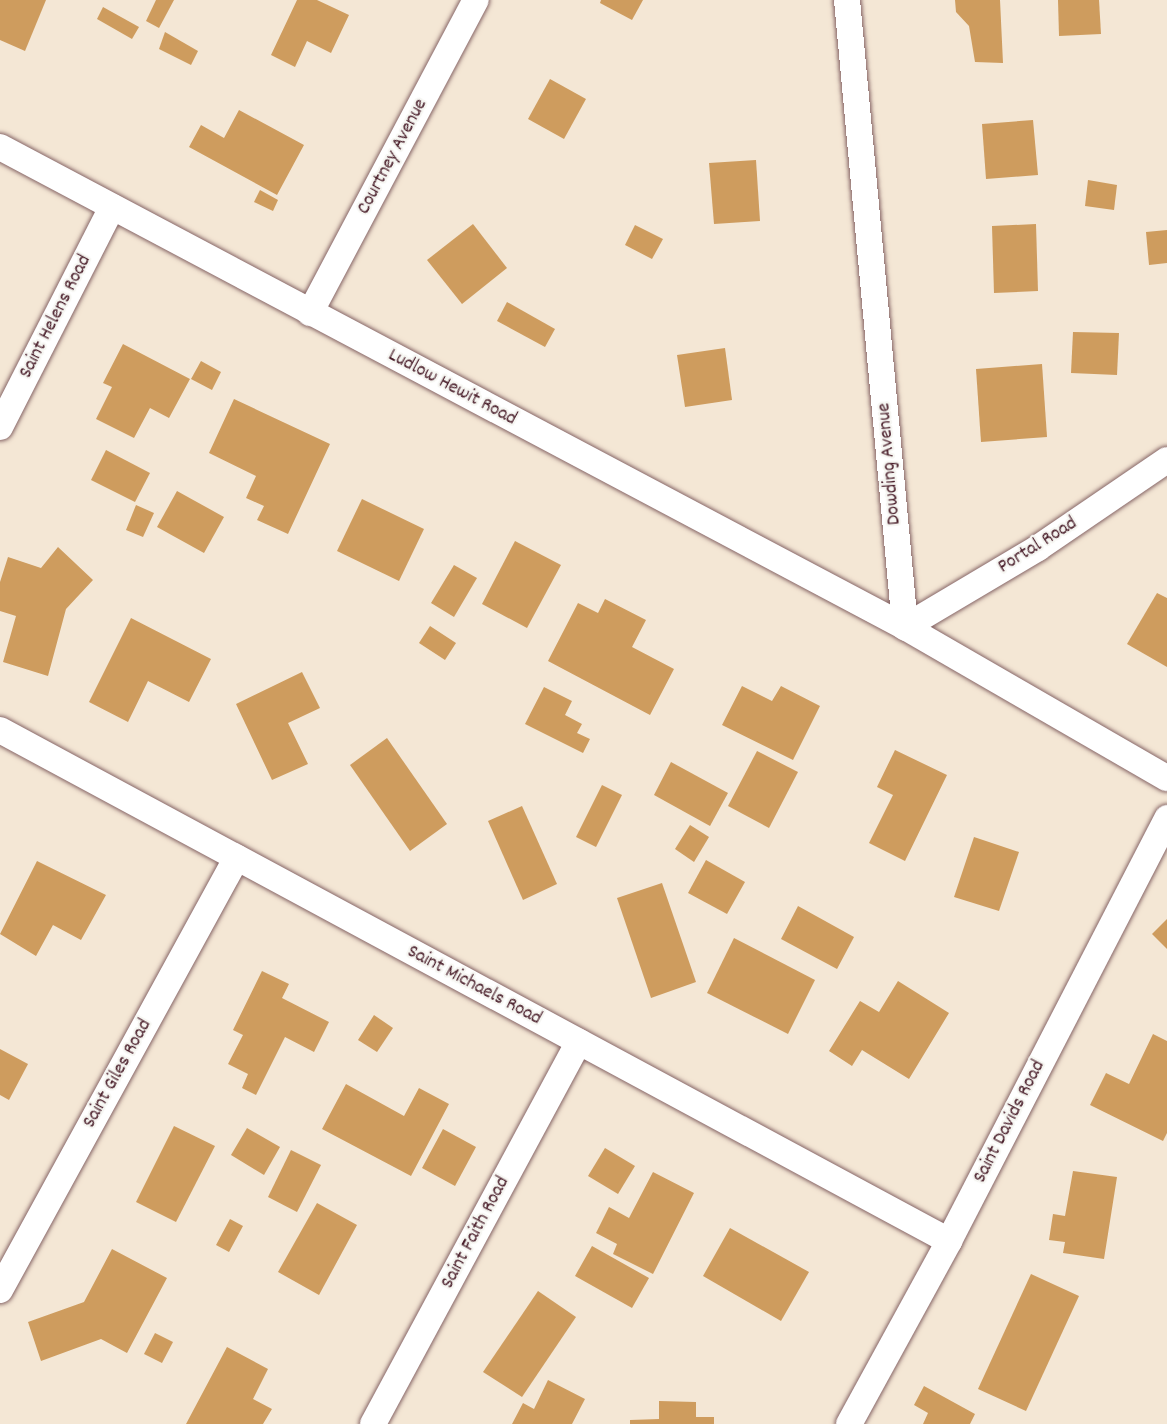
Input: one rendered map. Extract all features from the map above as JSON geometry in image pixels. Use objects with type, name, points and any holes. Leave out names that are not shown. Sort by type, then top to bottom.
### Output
[{"type":"street","name":"Courtney Avenue","points":[[310,314],[476,0]]},
{"type":"street","name":"Dowding Avenue","points":[[847,0],[905,627]]},
{"type":"street","name":"Ludlow Hewit Road","points":[[0,147],[310,314],[905,627]]},
{"type":"street","name":"Saint Helens Road","points":[[0,427],[112,207]]},
{"type":"street","name":"Portal Road","points":[[905,627],[1038,548],[1167,460]]},
{"type":"street","points":[[905,627],[1167,778]]},
{"type":"street","name":"Saint Michaels Road","points":[[0,730],[949,1241]]},
{"type":"street","name":"Saint Davids Road","points":[[849,1424],[949,1241],[1167,818]]},
{"type":"street","name":"Saint Giles Road","points":[[0,1290],[237,858]]},
{"type":"street","name":"Saint Faith Road","points":[[373,1424],[579,1042]]},
{"type":"building","points":[[0,0],[46,0],[25,51],[0,40]]},
{"type":"building","points":[[156,0],[174,0],[159,28],[146,21]]},
{"type":"building","points":[[297,0],[317,0],[349,15],[331,53],[307,41],[295,67],[271,55]]},
{"type":"building","points":[[601,0],[643,0],[632,20],[600,3]]},
{"type":"building","points":[[955,0],[1000,0],[1003,63],[975,62],[969,26],[956,12]]},
{"type":"building","points":[[1058,0],[1099,0],[1101,34],[1059,36]]},
{"type":"building","points":[[103,7],[139,27],[132,39],[97,19]]},
{"type":"building","points":[[165,32],[198,51],[191,65],[159,49]]},
{"type":"building","points":[[550,79],[586,99],[564,139],[528,119]]},
{"type":"building","points":[[239,110],[304,145],[277,195],[189,147],[201,125],[224,138]]},
{"type":"building","points":[[1033,120],[1038,175],[986,179],[982,124]]},
{"type":"building","points":[[756,160],[760,221],[714,224],[709,163]]},
{"type":"building","points":[[1088,180],[1117,185],[1114,210],[1085,206]]},
{"type":"building","points":[[260,190],[278,200],[273,211],[254,202]]},
{"type":"building","points":[[473,224],[507,268],[462,304],[427,260]]},
{"type":"building","points":[[1036,224],[1038,291],[994,293],[992,226]]},
{"type":"building","points":[[635,225],[663,239],[652,259],[625,245]]},
{"type":"building","points":[[1167,230],[1167,263],[1149,265],[1146,232]]},
{"type":"building","points":[[507,302],[555,329],[545,347],[497,321]]},
{"type":"building","points":[[1073,332],[1119,333],[1117,375],[1071,373]]},
{"type":"building","points":[[123,344],[190,379],[169,418],[150,408],[134,438],[96,419],[112,387],[103,383]]},
{"type":"building","points":[[725,348],[732,400],[685,407],[677,355]]},
{"type":"building","points":[[201,361],[221,372],[212,390],[191,379]]},
{"type":"building","points":[[1042,364],[1047,437],[981,442],[976,369]]},
{"type":"building","points":[[234,399],[330,444],[288,534],[257,520],[264,506],[246,498],[256,476],[209,453]]},
{"type":"building","points":[[106,450],[150,473],[135,502],[91,480]]},
{"type":"building","points":[[177,491],[224,517],[204,553],[157,527]]},
{"type":"building","points":[[362,499],[424,529],[399,581],[337,551]]},
{"type":"building","points":[[136,505],[154,513],[143,537],[126,530]]},
{"type":"building","points":[[515,541],[561,565],[527,628],[482,604]]},
{"type":"building","points":[[58,547],[93,580],[66,609],[48,676],[3,662],[16,616],[0,611],[0,582],[8,557],[41,568]]},
{"type":"building","points":[[454,565],[477,578],[454,617],[431,603]]},
{"type":"building","points":[[1157,593],[1167,598],[1167,667],[1127,644]]},
{"type":"building","points":[[605,599],[646,620],[632,647],[674,669],[650,715],[548,661],[578,603],[598,613]]},
{"type":"building","points":[[131,618],[211,659],[189,702],[148,681],[128,722],[89,702]]},
{"type":"building","points":[[430,626],[456,643],[445,660],[419,643]]},
{"type":"building","points":[[302,672],[320,708],[288,723],[308,764],[272,780],[236,704]]},
{"type":"building","points":[[742,686],[772,701],[781,686],[820,706],[793,760],[722,725]]},
{"type":"building","points":[[544,687],[572,701],[565,715],[582,724],[577,733],[590,739],[583,753],[525,724]]},
{"type":"building","points":[[387,738],[447,824],[410,851],[350,765]]},
{"type":"building","points":[[895,750],[947,775],[905,861],[869,843],[893,795],[877,787]]},
{"type":"building","points":[[757,751],[798,772],[769,828],[728,806]]},
{"type":"building","points":[[671,762],[728,793],[710,826],[654,795]]},
{"type":"building","points":[[602,785],[622,795],[596,847],[576,837]]},
{"type":"building","points":[[522,806],[557,884],[523,900],[488,821]]},
{"type":"building","points":[[690,825],[709,837],[694,862],[675,849]]},
{"type":"building","points":[[974,837],[1019,852],[999,911],[954,897]]},
{"type":"building","points":[[706,860],[745,882],[727,914],[688,893]]},
{"type":"building","points":[[37,861],[106,895],[81,940],[53,925],[36,956],[0,934]]},
{"type":"building","points":[[662,883],[696,982],[651,998],[617,898]]},
{"type":"building","points":[[798,906],[854,937],[837,969],[781,939]]},
{"type":"building","points":[[1167,919],[1167,949],[1152,934]]},
{"type":"building","points":[[734,938],[815,980],[788,1034],[707,993]]},
{"type":"building","points":[[262,971],[289,984],[282,998],[329,1022],[314,1052],[285,1037],[256,1095],[242,1088],[248,1074],[228,1064],[243,1035],[233,1030]]},
{"type":"building","points":[[898,981],[949,1013],[909,1079],[862,1050],[852,1066],[829,1051],[860,1001],[879,1012]]},
{"type":"building","points":[[374,1015],[393,1028],[377,1052],[358,1040]]},
{"type":"building","points":[[1153,1034],[1167,1041],[1167,1133],[1163,1141],[1090,1105],[1106,1073],[1129,1084]]},
{"type":"building","points":[[0,1049],[28,1064],[9,1100],[0,1095]]},
{"type":"building","points":[[346,1084],[404,1116],[419,1088],[449,1104],[411,1176],[322,1129]]},
{"type":"building","points":[[174,1126],[215,1146],[176,1222],[136,1202]]},
{"type":"building","points":[[247,1128],[280,1147],[264,1175],[231,1155]]},
{"type":"building","points":[[443,1129],[476,1147],[455,1186],[422,1168]]},
{"type":"building","points":[[605,1148],[635,1166],[618,1194],[588,1176]]},
{"type":"building","points":[[291,1150],[321,1165],[297,1212],[268,1197]]},
{"type":"building","points":[[1073,1171],[1117,1177],[1104,1259],[1063,1253],[1065,1242],[1049,1240],[1053,1214],[1065,1216]]},
{"type":"building","points":[[653,1172],[694,1193],[653,1274],[613,1254],[617,1244],[596,1233],[609,1207],[629,1218]]},
{"type":"building","points":[[317,1203],[357,1225],[319,1295],[278,1272]]},
{"type":"building","points":[[230,1219],[243,1226],[229,1252],[216,1245]]},
{"type":"building","points":[[730,1228],[809,1272],[781,1321],[703,1276]]},
{"type":"building","points":[[592,1246],[649,1278],[632,1308],[575,1276]]},
{"type":"building","points":[[112,1249],[167,1278],[127,1353],[101,1339],[41,1361],[28,1322],[84,1302]]},
{"type":"building","points":[[1031,1274],[1079,1296],[1026,1411],[978,1389]]},
{"type":"building","points":[[538,1291],[576,1317],[522,1397],[483,1372]]},
{"type":"building","points":[[155,1333],[173,1342],[162,1363],[144,1354]]},
{"type":"building","points":[[227,1347],[268,1369],[253,1399],[272,1409],[263,1424],[186,1424]]},
{"type":"building","points":[[548,1380],[585,1399],[572,1424],[512,1424],[523,1403],[534,1409]]},
{"type":"building","points":[[924,1386],[975,1414],[970,1424],[923,1424],[928,1413],[914,1405]]},
{"type":"building","points":[[659,1401],[696,1402],[696,1417],[714,1417],[714,1424],[630,1424],[630,1420],[659,1419]]}]
